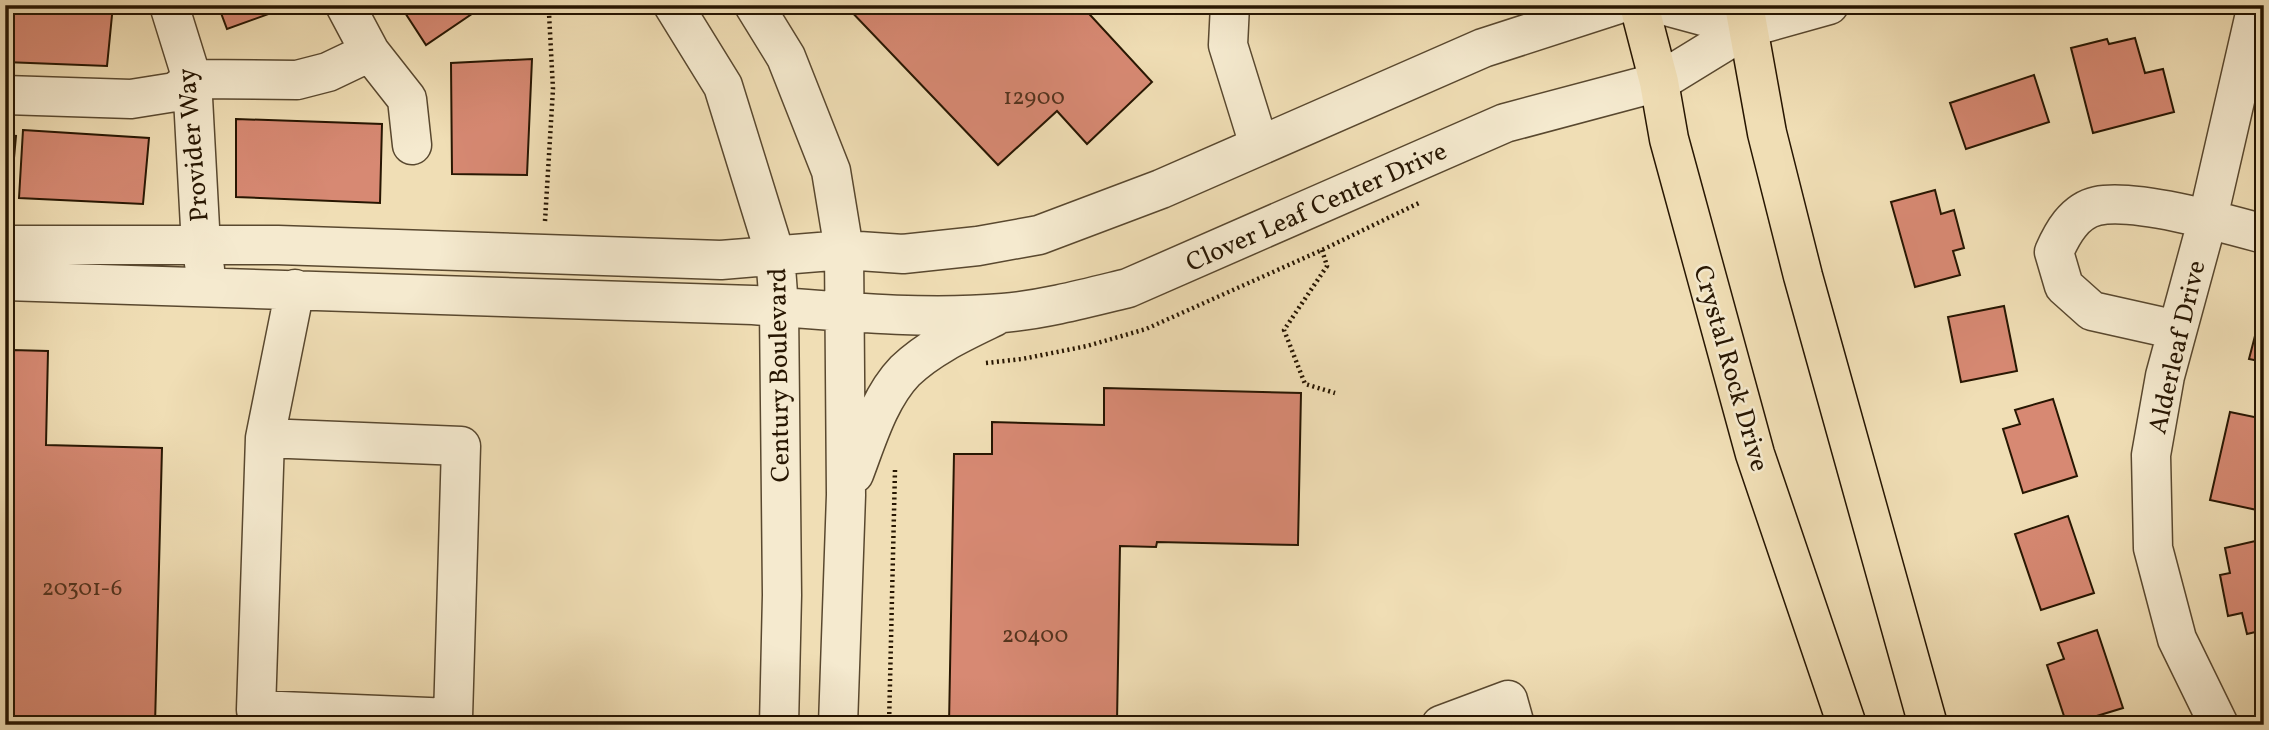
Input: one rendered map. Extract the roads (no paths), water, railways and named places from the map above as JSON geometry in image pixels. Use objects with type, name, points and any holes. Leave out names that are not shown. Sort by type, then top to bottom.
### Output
[{"type":"main road","name":"Crystal Rock Drive","points":[[1639,5],[1659,82],[1670,139],[1755,454],[1847,725]]},
{"type":"main road","points":[[1745,17],[1767,133],[1803,276],[1928,725]]},
{"type":"street","name":"Provider Way","points":[[169,5],[192,79],[201,246],[208,285]]},
{"type":"street","points":[[345,5],[370,52],[407,99],[412,145]]},
{"type":"street","name":"Century Boulevard","points":[[673,5],[723,86],[775,254],[779,307],[782,595],[779,725]]},
{"type":"street","points":[[754,5],[786,57],[831,171],[844,250],[846,495],[838,725]]},
{"type":"street","points":[[1230,5],[1228,45],[1259,145]]},
{"type":"street","points":[[5,245],[201,246],[722,260],[844,250],[902,254],[978,246],[1039,235],[1161,188],[1483,48],[1616,5]]},
{"type":"street","points":[[1662,5],[1745,17],[1829,5]]},
{"type":"street","name":"Alderleaf Drive","points":[[2219,725],[2177,639],[2153,548],[2151,455],[2165,376],[2208,218],[2257,5]]},
{"type":"street","name":"Clover Leaf Center Drive","points":[[5,281],[208,285],[779,307],[846,313],[1002,313],[1063,304],[1128,288],[1506,123],[1659,82],[1745,17]]},
{"type":"street","points":[[5,95],[131,99],[176,92],[192,79],[297,80],[328,72],[370,52]]},
{"type":"street","points":[[2177,330],[2092,311],[2064,286],[2054,252],[2067,225],[2095,206],[2139,207],[2208,218],[2264,234]]},
{"type":"street","points":[[265,438],[461,446],[453,718],[256,717],[265,438],[295,289]]},
{"type":"street","points":[[846,495],[875,419],[904,372],[942,343],[1002,313]]},
{"type":"street","points":[[1441,725],[1508,699],[1515,725]]}]
